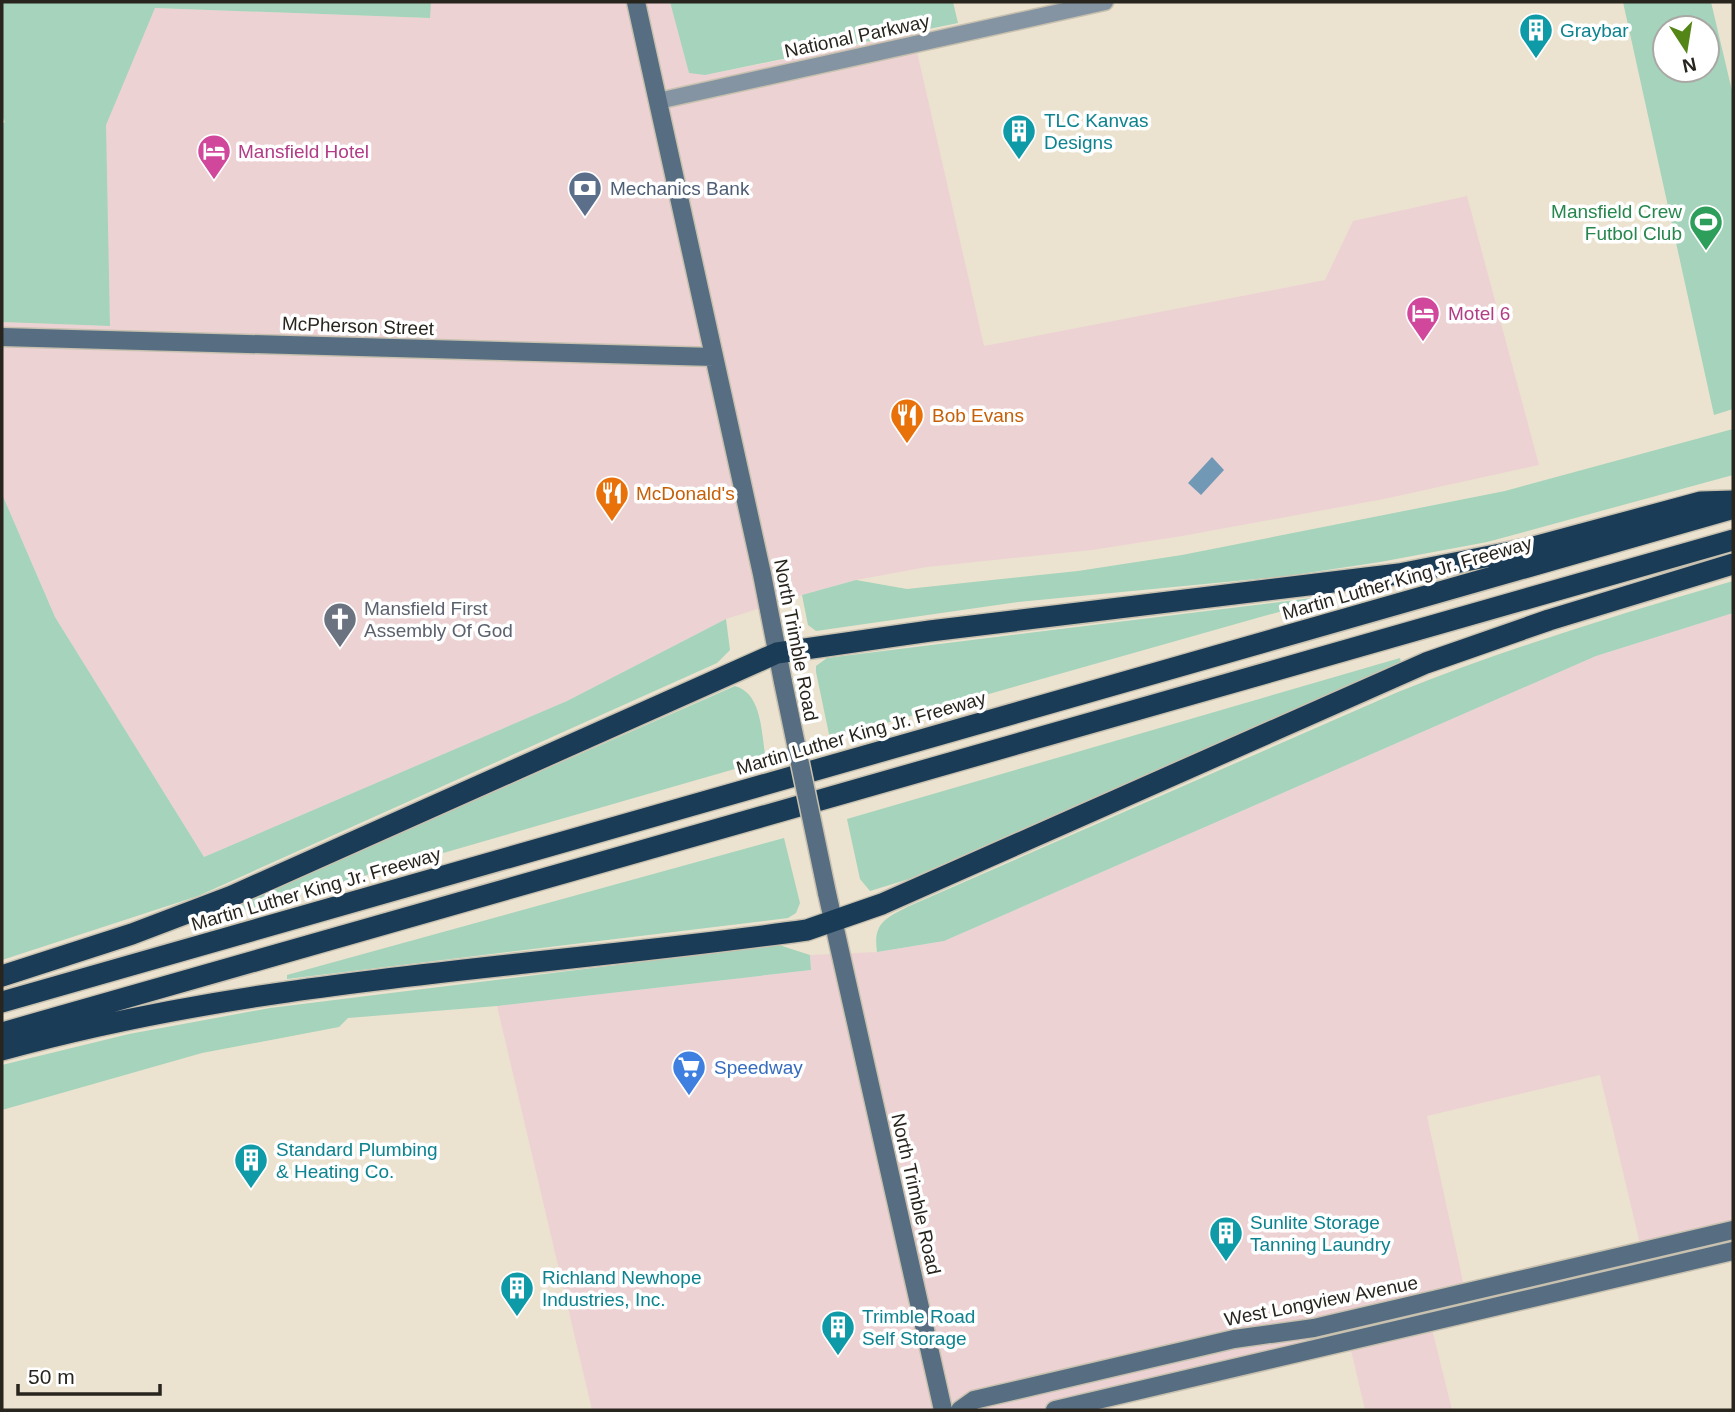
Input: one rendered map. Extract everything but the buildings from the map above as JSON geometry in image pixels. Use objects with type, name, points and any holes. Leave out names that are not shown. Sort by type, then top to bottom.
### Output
[{"type":"highway","points":[[2,976],[132,934],[232,896],[777,653],[930,631],[1399,574],[1526,549],[1701,502],[1733,501]]},
{"type":"highway","name":"Martin Luther King Jr. Freeway","points":[[2,1002],[1733,508]]},
{"type":"highway","points":[[2,1033],[1733,540]]},
{"type":"highway","points":[[2,1051],[86,1027],[223,1001],[784,933],[834,922],[883,904],[1426,663],[1549,620],[1733,564]]},
{"type":"street","name":"North Trimble Road","points":[[636,2],[827,893],[943,1410]]},
{"type":"street","name":"National Parkway","points":[[658,101],[1105,2]]},
{"type":"street","name":"McPherson Street","points":[[2,337],[713,357]]},
{"type":"street","name":"West Longview Avenue","points":[[960,1410],[974,1400],[1234,1339],[1306,1329],[1733,1230]]},
{"type":"street","points":[[1055,1410],[1733,1251]]},
{"type":"shaded area","points":[[431,2],[670,2],[689,72],[705,75],[913,34],[984,346],[1325,280],[1353,221],[1467,196],[1539,465],[1384,499],[1182,536],[1092,550],[927,567],[856,580],[802,595],[726,619],[567,701],[204,857],[55,617],[2,494],[2,322],[110,326],[105,125],[155,8],[429,18]]},
{"type":"shaded area","points":[[1733,613],[1733,1223],[1640,1244],[1600,1075],[1427,1116],[1464,1286],[1424,1296],[1452,1410],[1365,1410],[1350,1346],[1244,1375],[1097,1410],[592,1410],[497,1006],[811,970],[810,955],[877,952],[944,941],[1596,656]]},
{"type":"green space","points":[[2,2],[431,2],[430,18],[155,8],[106,125],[110,326],[2,322],[2,124],[5,122],[2,116]]},
{"type":"green space","points":[[670,2],[953,2],[958,23],[705,75],[689,73]]},
{"type":"green space","name":"Mansfield Crew Futbol Club","points":[[1623,2],[1711,2],[1714,14],[1651,14],[1651,84],[1721,84],[1721,44],[1733,95],[1733,409],[1714,415]]},
{"type":"green space","points":[[1733,429],[1733,475],[1487,542],[1380,562],[1287,576],[1018,602],[816,631],[808,625],[802,595],[856,580],[907,589],[1078,571],[1182,555],[1505,491]]},
{"type":"green space","points":[[2,494],[55,617],[204,857],[567,701],[726,619],[730,650],[717,663],[198,896],[2,960]]},
{"type":"green space","points":[[1733,581],[1733,613],[1596,656],[944,941],[877,952],[877,935],[882,924],[907,907],[1398,692],[1564,632]]},
{"type":"green space","points":[[1328,596],[830,739],[816,672],[816,666],[827,658]]},
{"type":"green space","points":[[1400,658],[1401,662],[909,879],[870,891],[860,879],[847,819]]},
{"type":"green space","points":[[735,686],[744,690],[756,706],[766,760],[231,914],[229,908]]},
{"type":"green space","points":[[784,838],[800,903],[796,913],[788,918],[287,979],[287,975]]},
{"type":"green space","points":[[779,945],[810,955],[811,970],[497,1006],[348,1018],[339,1027],[202,1053],[2,1110],[2,1065],[129,1034],[270,1008]]},
{"type":"water","points":[[1212,457],[1224,470],[1201,495],[1188,483]]},
{"type":"place","name":"Graybar","points":[[1536,60]]},
{"type":"place","name":"TLC Kanvas Designs","points":[[1019,161]]},
{"type":"place","name":"Mansfield Hotel","points":[[214,181]]},
{"type":"place","name":"Mechanics Bank","points":[[585,218]]},
{"type":"place","name":"Mansfield Crew Futbol Club","points":[[1706,252]]},
{"type":"place","name":"Motel 6","points":[[1423,343]]},
{"type":"place","name":"Bob Evans","points":[[907,445]]},
{"type":"place","name":"McDonald's","points":[[612,523]]},
{"type":"place","name":"Mansfield First Assembly Of God","points":[[340,649]]},
{"type":"place","name":"Speedway","points":[[689,1097]]},
{"type":"place","name":"Standard Plumbing & Heating Co.","points":[[251,1190]]},
{"type":"place","name":"Sunlite Storage Tanning Laundry","points":[[1226,1263]]},
{"type":"place","name":"Richland Newhope Industries, Inc.","points":[[517,1318]]},
{"type":"place","name":"Trimble Road Self Storage","points":[[838,1357]]}]
